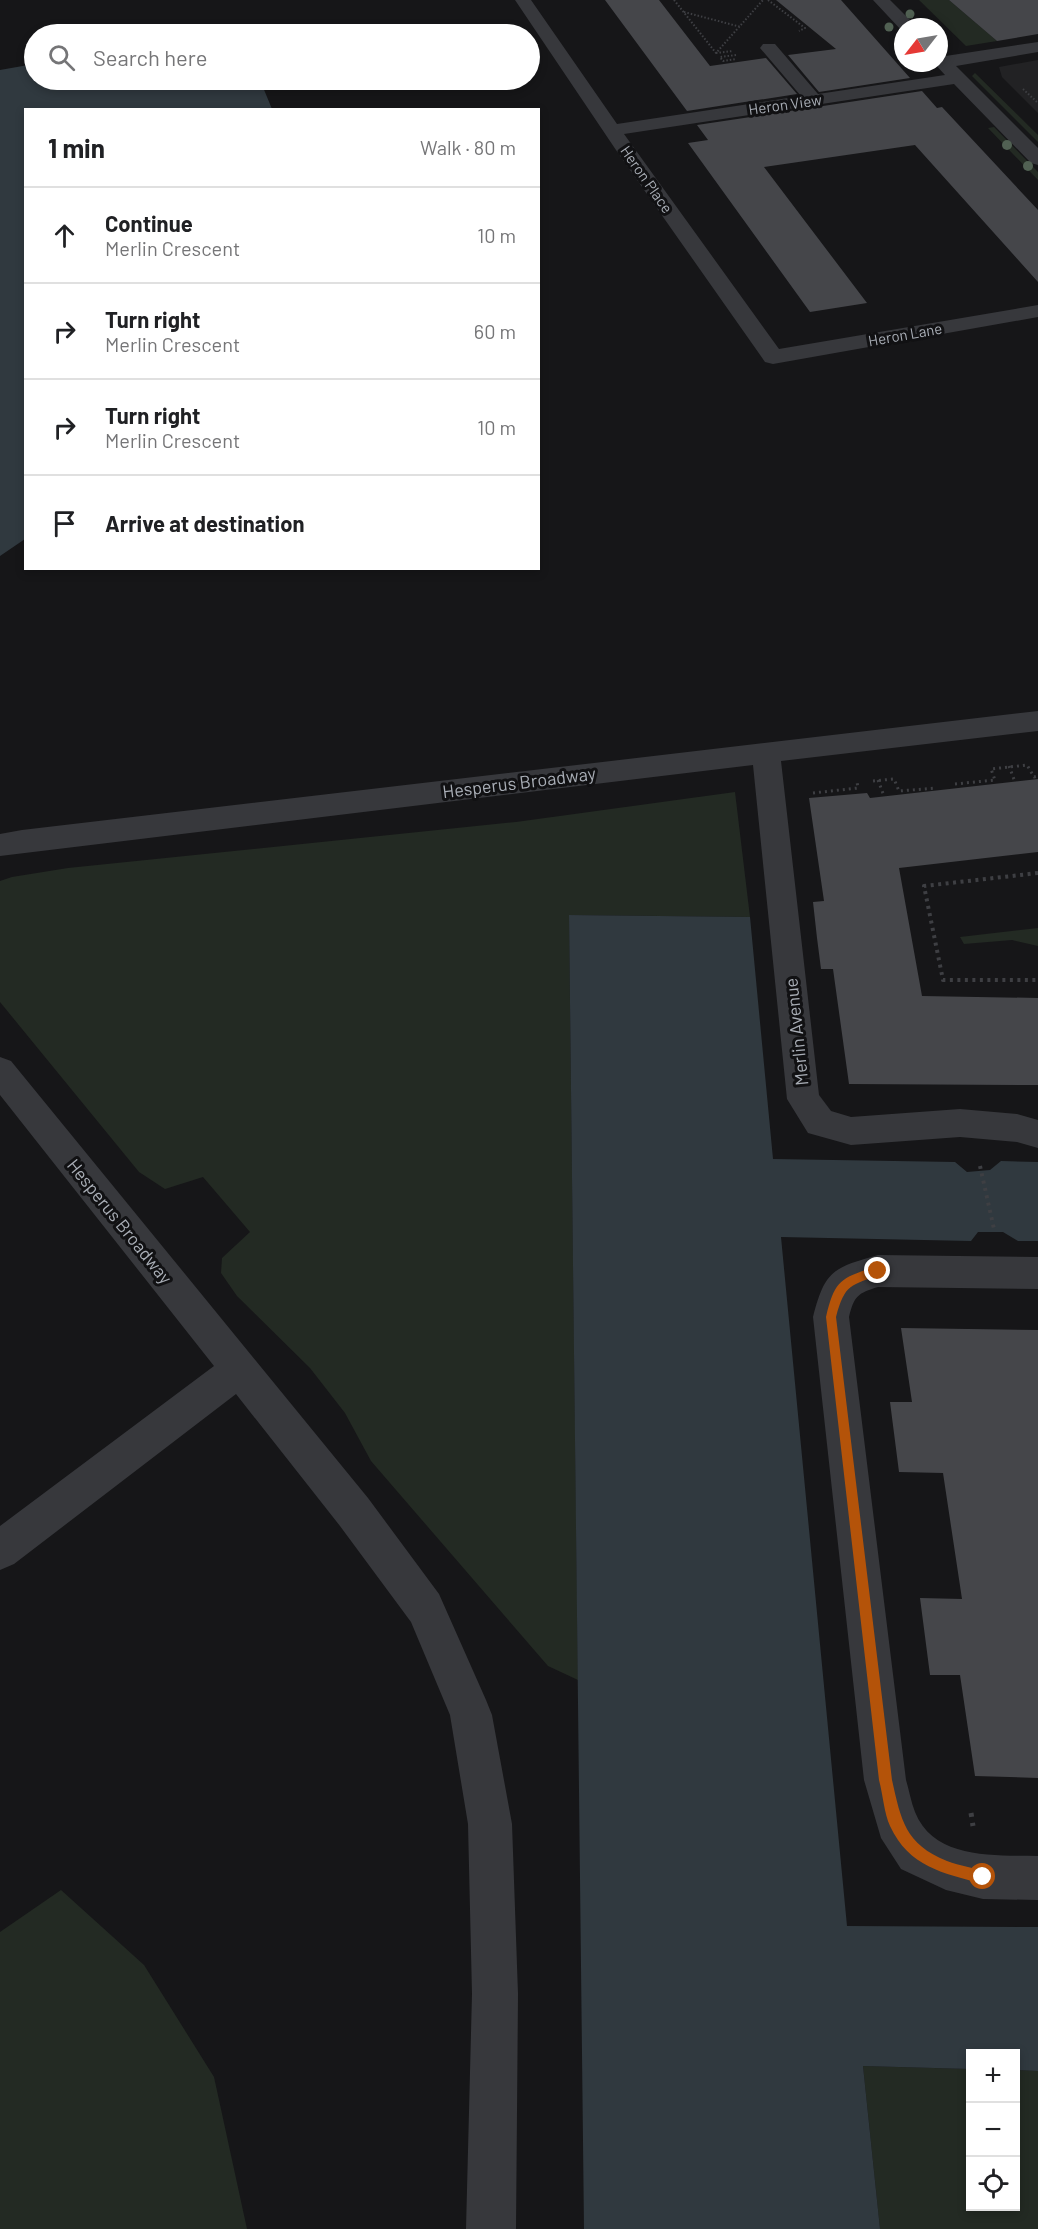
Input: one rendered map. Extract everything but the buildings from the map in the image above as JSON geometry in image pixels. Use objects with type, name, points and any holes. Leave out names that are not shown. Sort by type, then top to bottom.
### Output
[{"type":"street","name":"Heron Place","points":[[523,0],[540,24]]},
{"type":"street","points":[[881,0],[899,18]]},
{"type":"street","name":"Heron Place","points":[[540,25],[773,357]]},
{"type":"street","points":[[948,60],[1038,47]]},
{"type":"street","points":[[769,48],[814,100]]},
{"type":"street","points":[[545,68],[568,65]]},
{"type":"street","points":[[948,68],[1038,159]]},
{"type":"street","name":"Heron View","points":[[612,130],[958,78]]},
{"type":"street","name":"Heron Lane","points":[[773,357],[1038,311]]},
{"type":"street","name":"Hesperus Broadway","points":[[0,845],[1038,721]]},
{"type":"street","name":"Merlin Avenue","points":[[767,753],[767,774],[803,1099],[814,1115],[820,1123],[851,1131],[960,1123],[1017,1128],[1038,1134]]},
{"type":"street","name":"Hesperus Broadway","points":[[0,1071],[354,1512],[425,1608],[471,1715],[490,1835],[495,1994],[491,2229]]},
{"type":"street","points":[[1038,1273],[878,1271],[852,1279],[837,1292],[831,1317],[885,1780],[896,1823],[917,1853],[946,1868],[983,1877],[1038,1878]]},
{"type":"street","points":[[0,1550],[239,1370]]},
{"type":"path","points":[[674,0],[716,53],[763,0]]},
{"type":"path","points":[[955,784],[995,780],[991,769],[1027,765],[1034,777],[1038,776]]},
{"type":"path","points":[[894,779],[899,792],[936,788]]},
{"type":"path","points":[[856,782],[858,788]]},
{"type":"path","points":[[1038,873],[924,886],[943,980],[1038,980]]},
{"type":"path","points":[[980,1166],[995,1236]]},
{"type":"shaded area","points":[[919,0],[949,0],[997,41],[966,46],[948,28],[948,18],[937,18]]},
{"type":"shaded area","points":[[1038,60],[1038,113],[1002,77],[999,67]]},
{"type":"shaded area","points":[[24,66],[24,90],[264,90],[272,108],[24,108],[24,540],[0,556],[0,70]]},
{"type":"shaded area","points":[[975,73],[1038,135],[1038,142],[972,76]]},
{"type":"shaded area","points":[[994,127],[1038,172],[1038,180],[988,128]]},
{"type":"shaded area","points":[[735,792],[750,917],[569,915],[578,1680],[548,1666],[371,1461],[345,1413],[310,1368],[237,1296],[221,1273],[222,1258],[250,1232],[203,1177],[165,1189],[139,1172],[0,1002],[0,881],[68,868],[516,822]]},
{"type":"shaded area","points":[[569,915],[750,917],[773,1159],[955,1162],[967,1172],[990,1170],[1001,1161],[1038,1162],[1038,1241],[1018,1241],[1003,1232],[978,1232],[971,1241],[781,1237],[847,1926],[1038,1927],[1038,2071],[1020,2070],[1020,2049],[966,2049],[966,2069],[863,2066],[880,2229],[584,2229]]},
{"type":"shaded area","points":[[1038,928],[1038,946],[1012,940],[964,944],[960,937]]},
{"type":"shaded area","points":[[61,1890],[144,1965],[214,2077],[247,2229],[0,2229],[0,1932]]},
{"type":"shaded area","points":[[863,2066],[966,2069],[966,2211],[1020,2211],[1020,2070],[1038,2071],[1038,2229],[880,2229]]},
{"type":"route","points":[[878,1271],[852,1279],[837,1292],[831,1317],[885,1780],[896,1823],[917,1853],[946,1868],[983,1877]]}]
